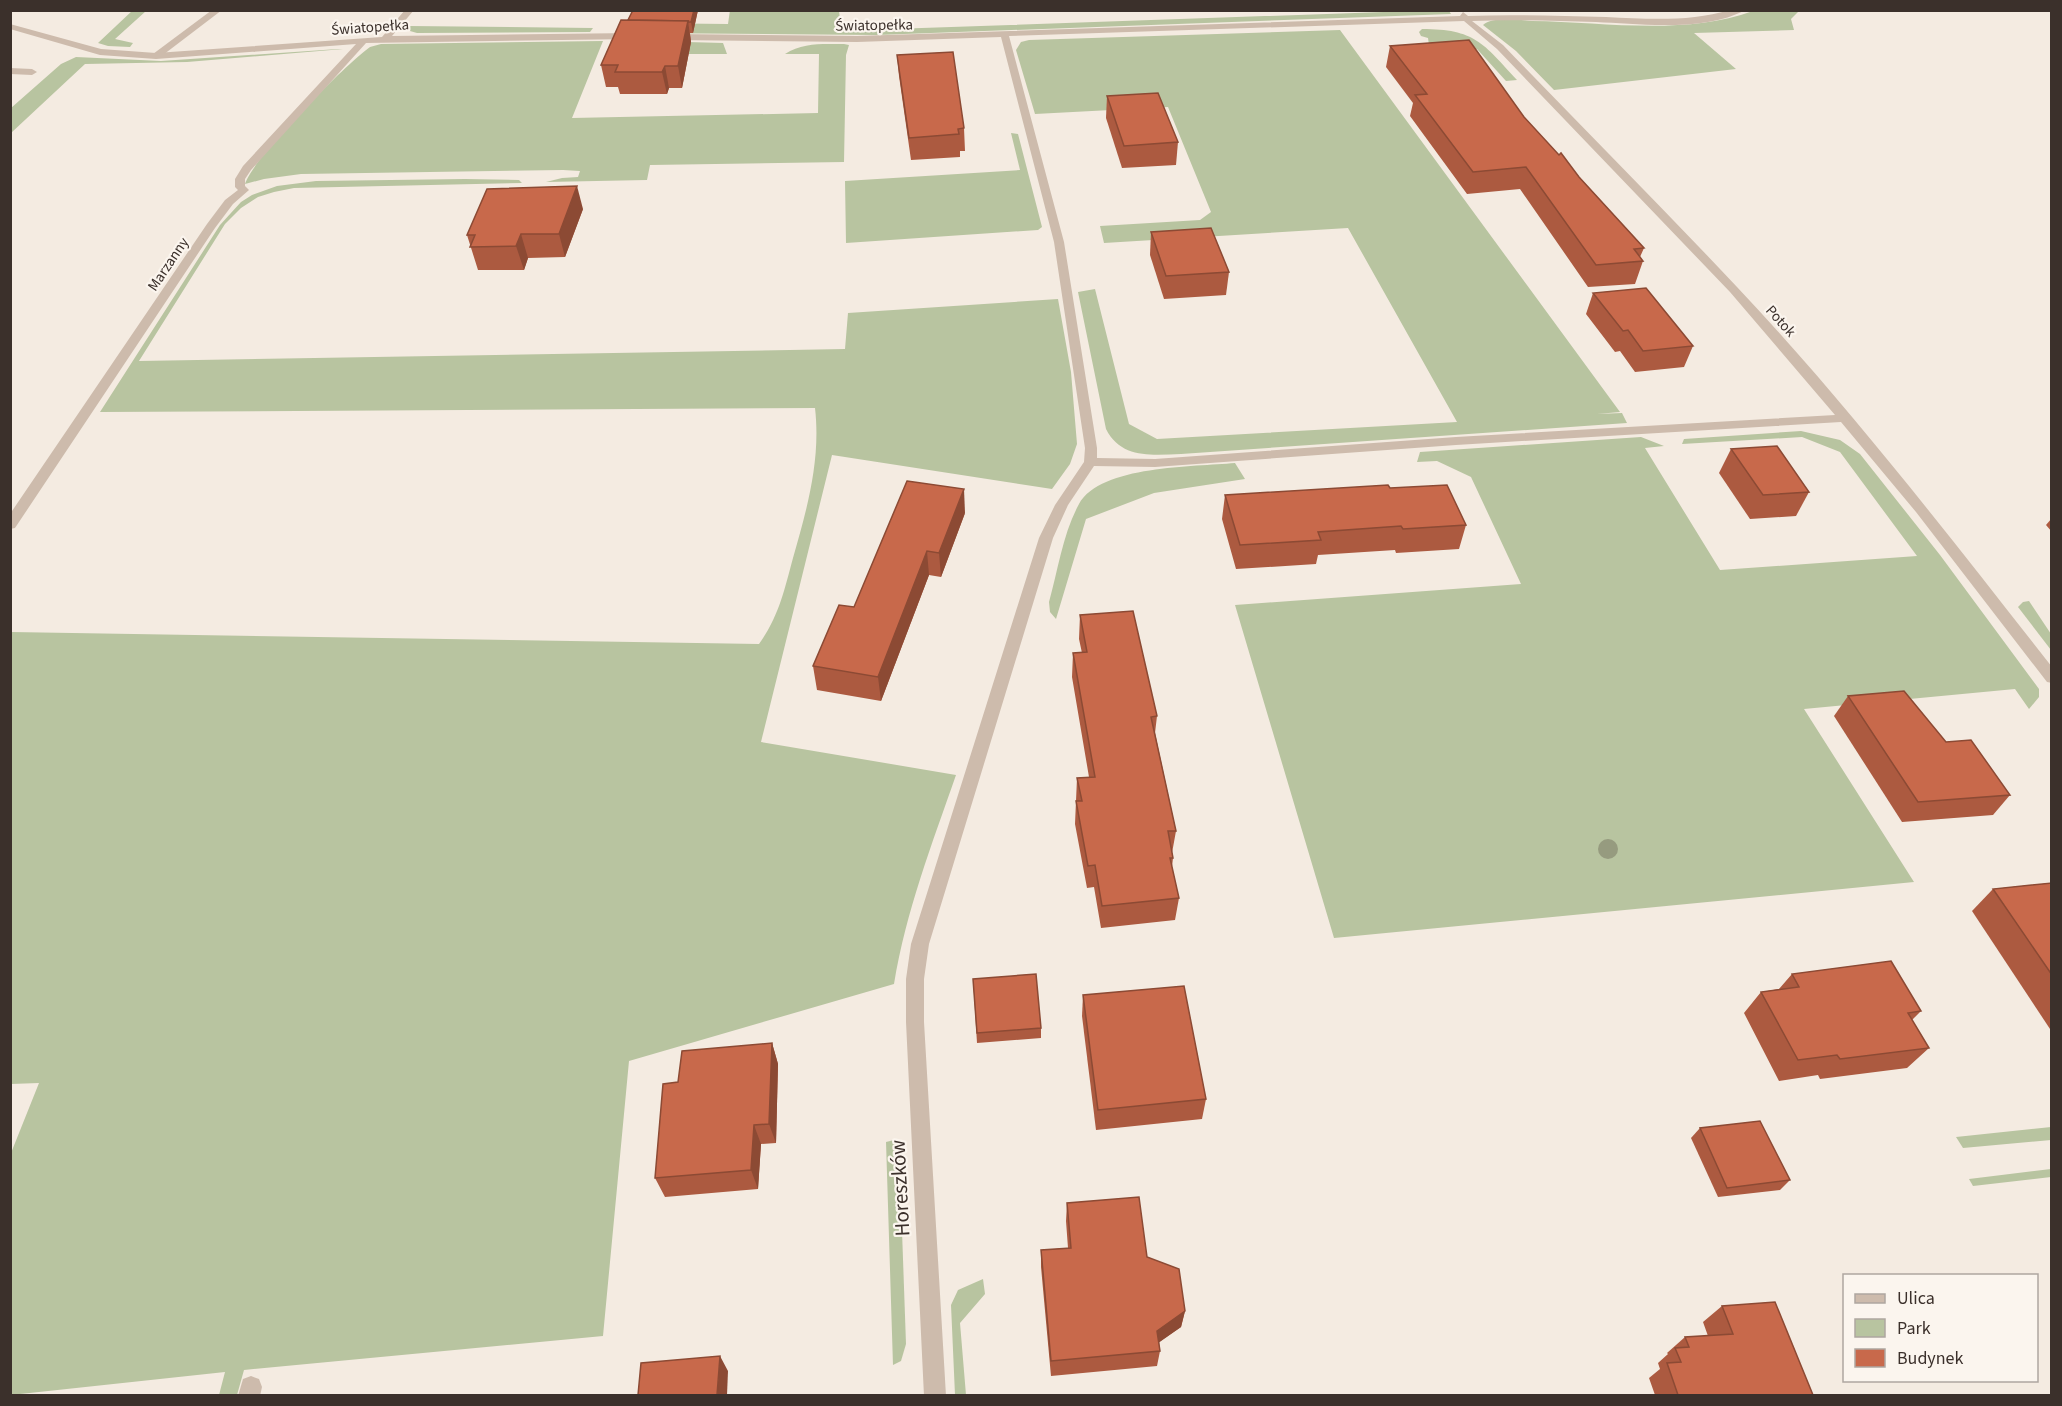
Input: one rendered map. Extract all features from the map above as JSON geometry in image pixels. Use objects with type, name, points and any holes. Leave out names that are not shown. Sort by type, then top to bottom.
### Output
[{"type":"street","points":[[156,56],[218,10]]},
{"type":"street","points":[[385,39],[410,10]]},
{"type":"street","name":"Światopełka","points":[[665,37],[857,39],[1005,36],[1462,14],[1671,22],[1713,18],[1741,10]]},
{"type":"street","name":"Potok","points":[[1462,14],[1500,47],[1734,290],[1846,418],[1928,518],[2052,678]]},
{"type":"street","name":"Światopełka","points":[[10,26],[100,52],[156,56],[385,39],[641,36]]},
{"type":"street","points":[[1005,36],[1059,242],[1090,434],[1090,462],[1155,463],[1444,442],[1846,418]]},
{"type":"street","name":"Marzanny","points":[[10,525],[211,225],[229,202],[244,190],[240,187],[240,179],[247,168],[364,40]]},
{"type":"street","points":[[10,71],[32,72]]},
{"type":"street","name":"Horeszków","points":[[935,1395],[915,1022],[915,979],[920,944],[1046,538],[1062,505],[1090,462]]},
{"type":"green space","points":[[133,10],[146,11],[115,39],[133,43],[130,47],[98,43]]},
{"type":"green space","points":[[730,10],[839,11],[841,27],[892,29],[1440,10],[1449,11],[1451,14],[877,35],[644,33],[636,23],[728,24]]},
{"type":"green space","points":[[1753,11],[1799,11],[1791,19],[1794,30],[1694,33],[1736,69],[1554,90],[1516,51],[1483,25],[1493,20],[1506,19],[1615,25],[1672,25],[1727,19]]},
{"type":"green space","points":[[409,26],[593,28],[590,32],[417,33],[410,31]]},
{"type":"green space","points":[[1422,29],[1466,35],[1486,48],[1517,80],[1506,81],[1477,49],[1429,45],[1428,38],[1421,36],[1419,32]]},
{"type":"green space","points":[[1340,30],[1620,412],[1597,414],[1622,413],[1627,423],[1170,454],[1138,453],[1120,446],[1112,439],[1106,429],[1078,292],[1095,289],[1129,424],[1157,439],[1457,422],[1348,228],[1104,243],[1100,226],[1200,220],[1211,212],[1168,107],[1035,114],[1016,50],[1021,42],[1029,40]]},
{"type":"green space","points":[[603,41],[572,118],[818,113],[819,54],[785,54],[799,47],[814,44],[849,45],[846,55],[844,162],[650,165],[647,180],[546,182],[578,177],[580,171],[563,170],[301,174],[245,184],[265,153],[282,133],[321,91],[370,47],[381,44]]},
{"type":"green space","points":[[687,42],[723,43],[727,54],[682,54]]},
{"type":"green space","points":[[343,49],[187,62],[85,64],[11,133],[11,108],[61,64],[76,57],[161,61]]},
{"type":"green space","points":[[1011,133],[1018,134],[1042,227],[1038,230],[846,243],[845,181],[1020,170]]},
{"type":"green space","points":[[519,180],[522,183],[294,188],[258,197],[241,208],[225,224],[139,361],[845,349],[848,313],[1058,299],[1071,372],[1077,444],[1070,464],[1052,489],[832,455],[761,742],[956,775],[905,930],[894,984],[629,1061],[603,1336],[244,1370],[237,1395],[219,1395],[225,1372],[11,1395],[11,1153],[39,1083],[11,1084],[11,632],[759,644],[780,603],[812,484],[816,446],[815,408],[100,412],[220,225],[241,202],[252,195],[277,186],[316,181]]},
{"type":"green space","points":[[1801,431],[1840,440],[1860,454],[1940,555],[2039,689],[2039,697],[2029,709],[2015,689],[1804,709],[1914,882],[1334,938],[1235,605],[1521,584],[1471,477],[1437,461],[1417,462],[1420,452],[1641,437],[1664,446],[1645,448],[1720,570],[1917,556],[1840,452],[1802,437],[1682,444],[1684,439]]},
{"type":"green space","points":[[1235,463],[1245,479],[1154,493],[1086,519],[1056,619],[1050,612],[1049,602],[1069,527],[1079,504],[1090,491],[1127,475],[1150,470]]},
{"type":"green space","points":[[2029,601],[2051,634],[2051,650],[2018,607],[2023,602]]},
{"type":"green space","points":[[2051,1127],[2051,1140],[1963,1148],[1956,1137]]},
{"type":"green space","points":[[894,1140],[899,1146],[906,1344],[901,1361],[893,1365],[886,1142]]},
{"type":"green space","points":[[2051,1169],[2051,1177],[1973,1186],[1969,1179]]},
{"type":"green space","points":[[983,1279],[985,1294],[960,1323],[966,1395],[955,1395],[951,1305],[958,1290]]},
{"type":"building","points":[[633,10],[694,10],[691,22],[687,22],[628,20]]},
{"type":"building","points":[[621,20],[688,21],[678,66],[665,66],[662,72],[615,72],[618,65],[601,65]]},
{"type":"building","points":[[1469,40],[1524,117],[1559,155],[1561,153],[1579,177],[1644,248],[1634,249],[1643,261],[1596,265],[1526,167],[1473,172],[1415,95],[1427,94],[1390,46]]},
{"type":"building","points":[[953,52],[964,128],[958,129],[959,134],[909,138],[897,55]]},
{"type":"building","points":[[1158,93],[1178,142],[1124,146],[1107,96]]},
{"type":"building","points":[[577,186],[559,234],[521,234],[516,246],[470,247],[475,235],[467,235],[487,189]]},
{"type":"building","points":[[1211,228],[1229,272],[1166,276],[1151,232]]},
{"type":"building","points":[[1646,288],[1693,346],[1643,351],[1628,330],[1623,331],[1593,293]]},
{"type":"building","points":[[1777,446],[1809,492],[1763,495],[1731,449]]},
{"type":"building","points":[[907,481],[964,489],[939,553],[927,551],[878,677],[813,666],[839,605],[854,607]]},
{"type":"building","points":[[1388,485],[1390,488],[1447,485],[1466,525],[1403,529],[1401,526],[1318,532],[1321,540],[1240,545],[1225,495]]},
{"type":"building","points":[[1133,611],[1157,716],[1151,717],[1176,831],[1168,831],[1173,858],[1170,858],[1179,898],[1102,906],[1095,865],[1088,866],[1076,801],[1082,801],[1077,778],[1095,777],[1073,653],[1087,652],[1080,615]]},
{"type":"building","points":[[1904,691],[1946,742],[1971,740],[2010,795],[1918,802],[1848,696]]},
{"type":"building","points":[[2052,883],[2052,975],[1993,889]]},
{"type":"building","points":[[1891,961],[1921,1011],[1908,1013],[1929,1048],[1840,1059],[1837,1055],[1798,1060],[1761,992],[1799,987],[1792,974]]},
{"type":"building","points":[[1036,974],[1041,1028],[977,1033],[973,979]]},
{"type":"building","points":[[1184,986],[1206,1099],[1098,1110],[1083,995]]},
{"type":"building","points":[[772,1043],[769,1124],[754,1125],[751,1170],[655,1178],[663,1084],[678,1082],[682,1051]]},
{"type":"building","points":[[1760,1121],[1790,1180],[1727,1188],[1700,1128]]},
{"type":"building","points":[[1139,1197],[1147,1257],[1179,1269],[1185,1311],[1157,1331],[1160,1351],[1051,1361],[1041,1250],[1071,1248],[1067,1203]]},
{"type":"building","points":[[1775,1302],[1813,1395],[1678,1395],[1667,1363],[1681,1362],[1675,1348],[1689,1347],[1685,1337],[1733,1334],[1722,1306]]},
{"type":"building","points":[[720,1356],[717,1395],[638,1395],[641,1363]]}]
